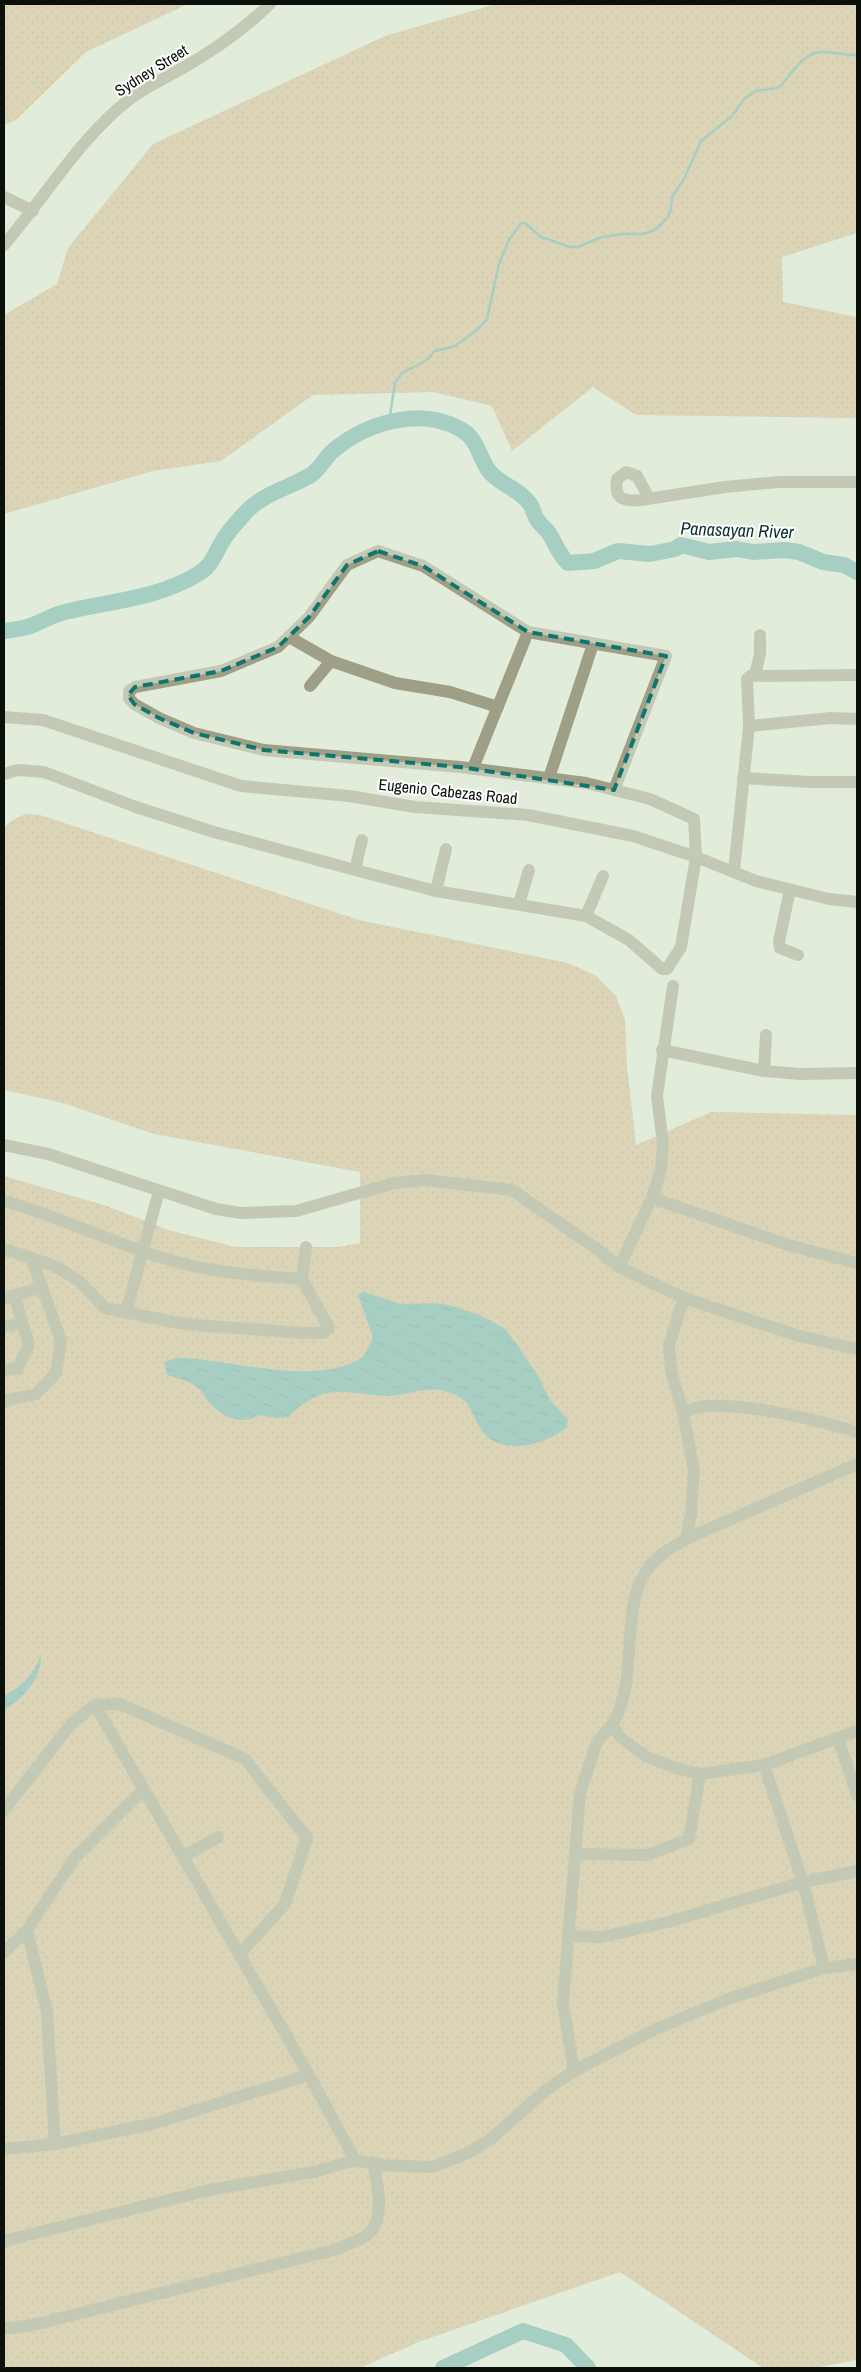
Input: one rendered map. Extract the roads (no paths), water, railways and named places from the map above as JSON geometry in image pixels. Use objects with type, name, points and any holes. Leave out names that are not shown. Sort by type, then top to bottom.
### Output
[{"type":"street","name":"Sydney Street","points":[[4,245],[33,211],[94,132],[132,97],[224,43],[270,4]]},
{"type":"street","points":[[4,197],[33,211]]},
{"type":"street","points":[[649,498],[725,487],[778,482],[857,482]]},
{"type":"street","points":[[4,774],[18,770],[44,772],[136,807],[188,824],[356,870],[436,891],[586,916],[629,940],[662,969],[667,970],[681,947],[696,857],[694,819],[650,799],[614,790],[586,783],[472,768],[264,750],[194,733],[158,718],[134,704],[128,695],[135,687],[221,671],[278,647],[309,617],[347,565],[378,551],[423,566],[528,632],[666,656],[614,790]]},
{"type":"street","points":[[472,768],[528,632]]},
{"type":"street","points":[[756,674],[760,654],[760,635]]},
{"type":"street","points":[[289,637],[331,661],[396,683],[450,692],[498,707]]},
{"type":"street","points":[[549,778],[593,644]]},
{"type":"street","points":[[310,686],[331,661]]},
{"type":"street","points":[[734,871],[749,726],[747,679],[756,674],[857,675]]},
{"type":"street","name":"Eugenio Cabezas Road","points":[[4,718],[44,720],[241,786],[349,796],[415,807],[528,816],[634,836],[756,880],[828,899],[857,902]]},
{"type":"street","points":[[749,726],[831,718],[857,719]]},
{"type":"street","points":[[744,778],[810,782],[857,782]]},
{"type":"street","points":[[356,870],[362,840]]},
{"type":"street","points":[[436,891],[446,849]]},
{"type":"street","points":[[519,904],[529,870]]},
{"type":"street","points":[[586,916],[603,876]]},
{"type":"street","points":[[790,890],[779,941],[780,948],[798,955]]},
{"type":"street","points":[[619,1267],[652,1198],[661,1170],[663,1144],[656,1096],[673,986]]},
{"type":"street","points":[[764,1071],[766,1035]]},
{"type":"street","points":[[662,1050],[764,1071],[800,1074],[857,1073]]},
{"type":"street","points":[[4,1145],[48,1154],[216,1209],[241,1213],[296,1210],[394,1183],[425,1180],[512,1190],[597,1249],[619,1267],[684,1298],[799,1336],[857,1349]]},
{"type":"street","points":[[126,1312],[159,1191]]},
{"type":"street","points":[[652,1198],[788,1244],[857,1263]]},
{"type":"street","points":[[4,1201],[39,1210],[143,1251],[217,1271],[302,1279]]},
{"type":"street","points":[[4,1249],[57,1267],[79,1281],[104,1308],[184,1324],[323,1334],[329,1328],[302,1279],[306,1247]]},
{"type":"street","points":[[4,1401],[36,1394],[56,1373],[61,1341],[31,1257]]},
{"type":"street","points":[[4,1370],[17,1369],[29,1345],[22,1322],[9,1297],[42,1287]]},
{"type":"street","points":[[684,1298],[669,1345],[671,1371],[684,1412],[694,1471],[691,1514],[686,1539]]},
{"type":"street","points":[[4,1326],[22,1322]]},
{"type":"street","points":[[684,1412],[705,1406],[749,1409],[818,1421],[857,1432]]},
{"type":"street","points":[[574,2071],[563,2003],[580,1793],[597,1742],[612,1726],[624,1701],[631,1653],[633,1600],[643,1574],[660,1556],[686,1539],[857,1464]]},
{"type":"street","points":[[4,1810],[71,1724],[95,1706],[120,1704],[245,1759],[307,1838],[285,1904],[239,1955]]},
{"type":"street","points":[[95,1706],[309,2075],[355,2160]]},
{"type":"street","points":[[612,1726],[621,1738],[648,1757],[676,1768],[700,1774],[764,1765],[857,1731]]},
{"type":"street","points":[[838,1738],[857,1795]]},
{"type":"street","points":[[764,1765],[803,1882],[824,1968]]},
{"type":"street","points":[[575,1854],[647,1855],[689,1839],[700,1774]]},
{"type":"street","points":[[4,1952],[27,1930],[74,1860],[144,1789]]},
{"type":"street","points":[[183,1857],[218,1837]]},
{"type":"street","points":[[568,1936],[602,1937],[672,1921],[803,1882],[857,1871]]},
{"type":"street","points":[[27,1930],[47,2012],[55,2144]]},
{"type":"street","points":[[4,2241],[209,2190],[313,2172],[355,2160],[392,2166],[433,2167],[454,2159],[492,2138],[546,2090],[574,2071],[656,2029],[731,1998],[824,1968],[857,1964]]},
{"type":"street","points":[[4,2149],[55,2144],[152,2124],[309,2075]]},
{"type":"street","points":[[4,2329],[38,2324],[161,2295],[345,2245],[368,2235],[379,2211],[373,2162]]},
{"type":"water","points":[[364,1292],[400,1304],[436,1303],[452,1306],[477,1314],[505,1329],[538,1376],[550,1400],[568,1420],[566,1428],[547,1439],[523,1446],[499,1443],[489,1438],[481,1429],[470,1408],[463,1400],[451,1393],[435,1390],[388,1396],[333,1392],[311,1399],[301,1405],[289,1417],[277,1418],[258,1415],[245,1420],[238,1420],[219,1411],[192,1384],[167,1375],[164,1363],[178,1358],[308,1371],[328,1370],[347,1365],[364,1355],[373,1337],[358,1295]]},
{"type":"water","points":[[41,1654],[41,1663],[35,1679],[18,1700],[4,1710],[4,1696],[27,1679],[35,1668]]},
{"type":"waterway","points":[[389,422],[395,383],[402,373],[427,360],[435,351],[455,346],[478,329],[487,319],[499,264],[509,240],[521,223],[525,223],[541,237],[570,247],[578,247],[602,237],[644,234],[656,229],[668,217],[672,197],[684,179],[701,141],[732,116],[745,98],[756,91],[781,86],[795,68],[812,54],[826,52],[857,55]]},
{"type":"waterway","name":"Panasayan River","points":[[4,631],[27,627],[65,612],[150,594],[166,589],[198,574],[206,568],[224,538],[253,505],[269,495],[311,475],[334,450],[362,432],[378,425],[412,419],[444,422],[460,429],[471,437],[489,471],[526,499],[537,519],[549,533],[568,563],[594,561],[618,551],[650,554],[675,549],[681,545],[709,552],[737,549],[753,552],[784,550],[799,552],[823,562],[844,565],[857,572]]},
{"type":"waterway","points":[[443,2368],[523,2331],[566,2345],[588,2368]]}]
